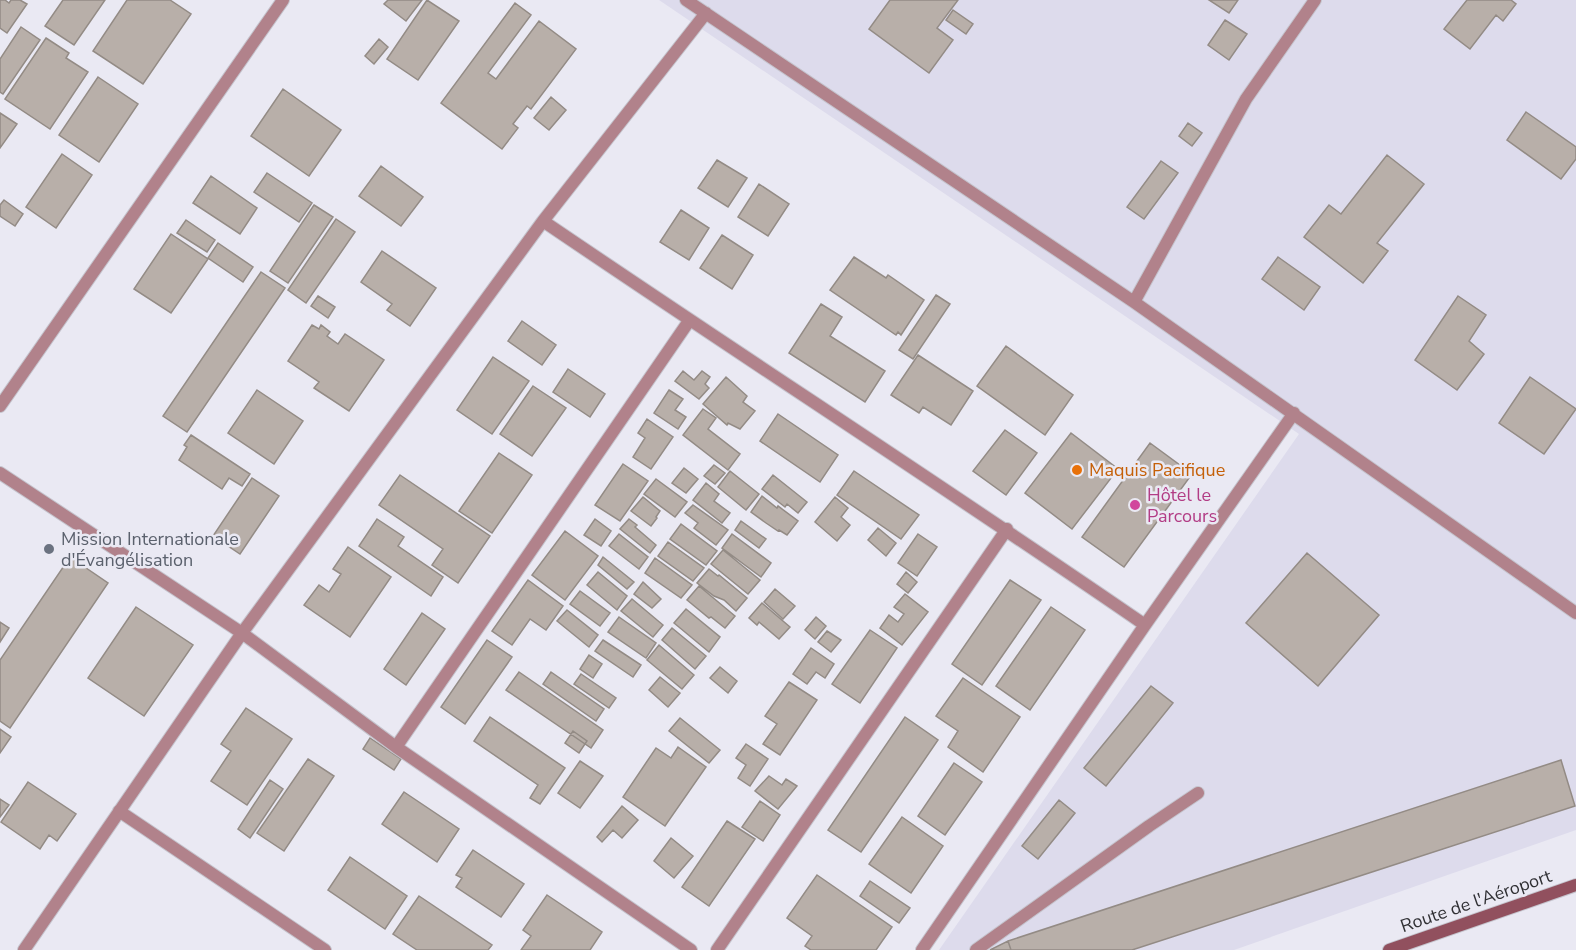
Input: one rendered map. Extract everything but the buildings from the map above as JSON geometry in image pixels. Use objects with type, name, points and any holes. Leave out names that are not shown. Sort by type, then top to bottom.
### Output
[{"type":"main road","name":"Route de l'Aéroport","points":[[1389,950],[1576,885]]},
{"type":"street","points":[[0,406],[283,0]]},
{"type":"street","points":[[686,0],[1134,302],[1576,613]]},
{"type":"street","points":[[1134,302],[1246,99],[1315,0]]},
{"type":"street","points":[[24,950],[242,633],[543,221],[706,13]]},
{"type":"street","points":[[543,221],[689,321],[1007,529],[1145,625]]},
{"type":"street","points":[[396,747],[689,321]]},
{"type":"street","points":[[922,950],[1294,413]]},
{"type":"street","points":[[0,473],[242,633],[396,747],[691,950]]},
{"type":"street","points":[[717,950],[1007,529]]},
{"type":"street","points":[[976,950],[1198,793]]},
{"type":"street","points":[[118,812],[325,950]]},
{"type":"shaded area","points":[[659,0],[1576,0],[1576,830],[1234,950],[939,950],[1299,434]]},
{"type":"place","name":"Maquis Pacifique","points":[[1077,470]]},
{"type":"place","name":"Hôtel le Parcours","points":[[1135,505]]},
{"type":"place","name":"Mission Internationale d'Évangélisation","points":[[49,549]]}]
